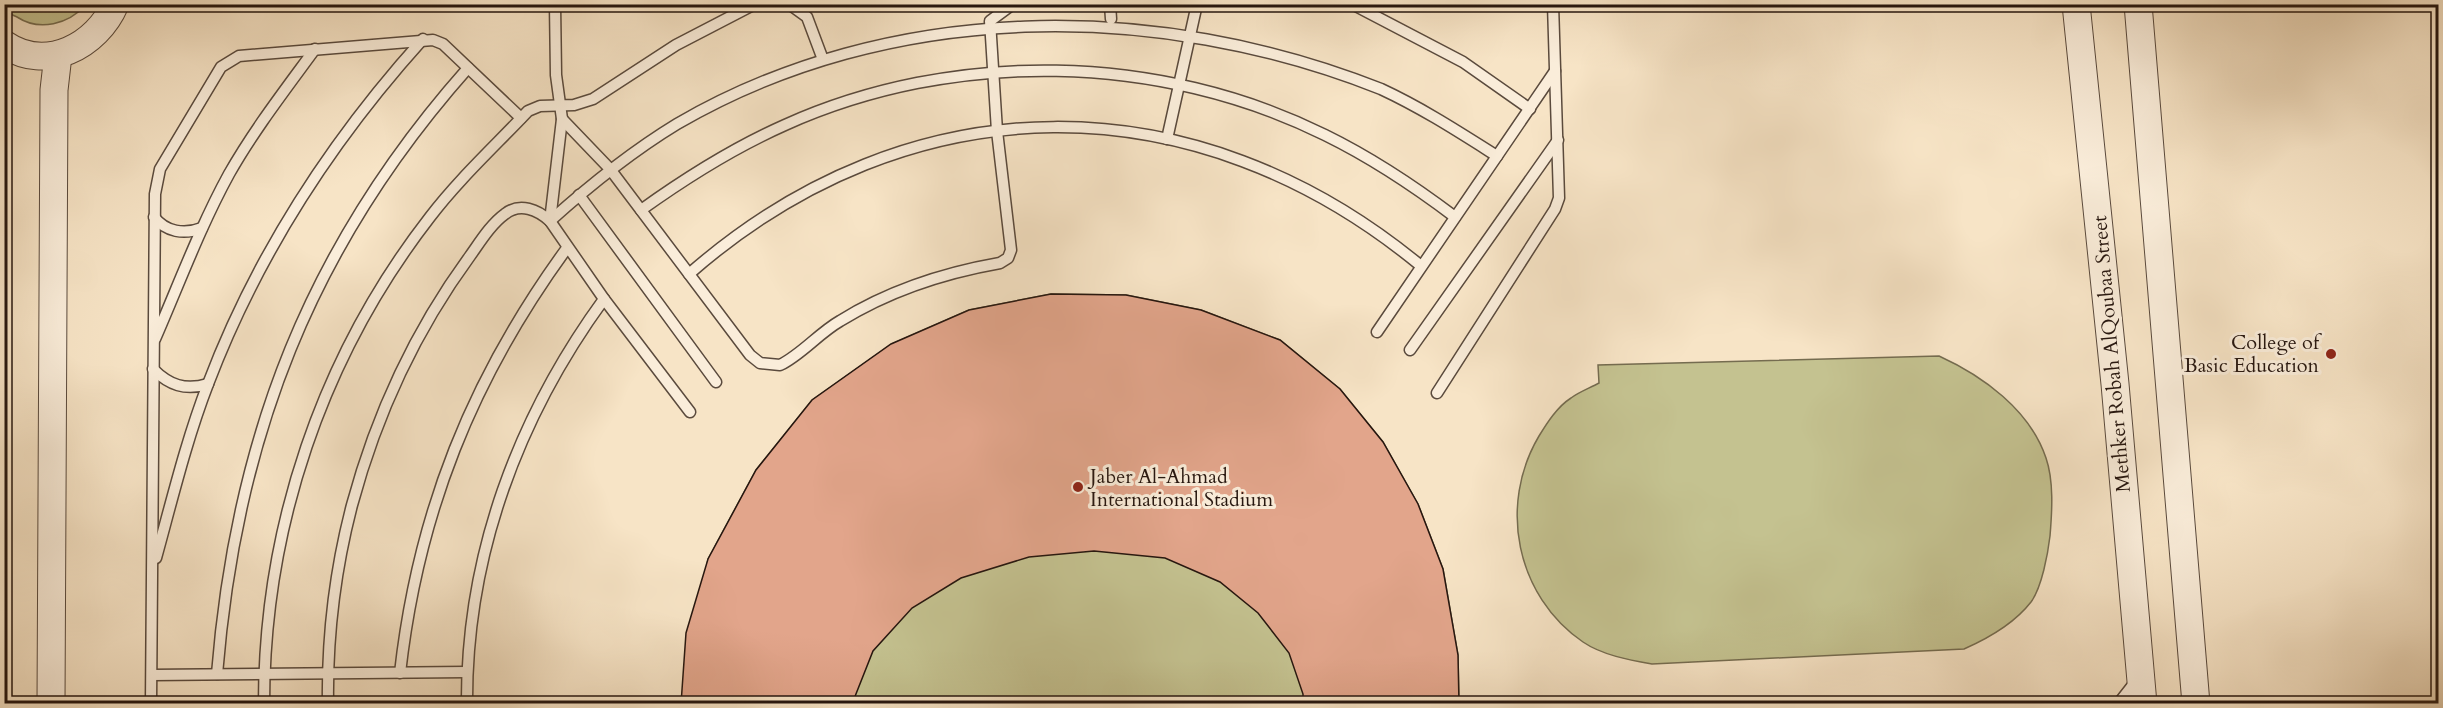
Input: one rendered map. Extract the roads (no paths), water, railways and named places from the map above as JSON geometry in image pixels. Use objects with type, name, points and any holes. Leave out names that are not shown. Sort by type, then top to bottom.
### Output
[{"type":"street","points":[[4,44],[34,55],[58,55],[86,44],[111,14],[135,4]]},
{"type":"street","name":"Methker Robah AlQoubaa Street","points":[[2076,4],[2115,384],[2143,704]]},
{"type":"street","points":[[2138,4],[2196,704]]},
{"type":"street","points":[[51,704],[54,102],[58,55]]},
{"type":"lane","points":[[264,704],[264,674],[273,584],[291,496],[319,411],[337,370],[357,329],[404,253],[459,182],[533,108],[584,103],[593,99],[676,45],[755,4]]},
{"type":"lane","points":[[789,4],[807,17],[822,57]]},
{"type":"lane","points":[[990,21],[1013,4]]},
{"type":"lane","points":[[1110,4],[1111,19]]},
{"type":"lane","points":[[1167,139],[1197,4]]},
{"type":"lane","points":[[1352,4],[1367,8],[1463,63],[1530,109]]},
{"type":"lane","points":[[1504,4],[1526,4]]},
{"type":"lane","points":[[1437,393],[1555,209],[1559,198],[1553,4]]},
{"type":"lane","points":[[550,221],[561,119],[558,105],[554,7]]},
{"type":"lane","points":[[550,221],[610,170],[697,114],[748,87],[822,57],[877,41],[990,21],[1050,18],[1111,19],[1190,28],[1256,43],[1320,63],[1371,84],[1441,120],[1497,156]]},
{"type":"lane","points":[[561,119],[610,170],[750,355],[760,363],[773,366],[786,362],[838,322],[889,295],[942,275],[1005,261],[1011,250],[997,132],[990,21]]},
{"type":"lane","points":[[151,704],[154,194],[160,169],[226,62],[239,56],[423,39],[443,44],[521,118]]},
{"type":"lane","points":[[152,574],[185,454],[208,384],[251,284],[296,205],[347,130],[423,39]]},
{"type":"lane","points":[[153,344],[202,228],[254,134],[315,49]]},
{"type":"lane","points":[[217,674],[225,592],[236,526],[251,460],[283,364],[324,273],[357,214],[414,131],[468,68]]},
{"type":"lane","points":[[1377,332],[1556,71]]},
{"type":"lane","points":[[641,210],[711,162],[748,142],[826,108],[907,85],[993,73],[1085,72],[1178,85],[1257,107],[1324,134],[1405,181],[1455,217]]},
{"type":"lane","points":[[689,274],[716,250],[768,213],[840,174],[908,149],[997,132],[1093,129],[1167,139],[1246,161],[1293,181],[1356,216],[1421,266]]},
{"type":"lane","points":[[1410,350],[1558,140]]},
{"type":"lane","points":[[579,195],[716,382]]},
{"type":"lane","points":[[328,704],[328,674],[338,573],[352,507],[371,442],[407,360],[446,292],[504,214],[528,208],[543,214],[550,221],[604,299],[690,412]]},
{"type":"lane","points":[[154,216],[173,230],[184,232],[202,228]]},
{"type":"lane","points":[[400,673],[408,611],[421,550],[448,462],[472,405],[500,349],[532,296],[567,248]]},
{"type":"lane","points":[[467,704],[467,672],[480,571],[508,474],[550,381],[604,299]]},
{"type":"lane","points":[[153,369],[166,380],[181,387],[208,384]]},
{"type":"lane","points":[[152,675],[467,672]]},
{"type":"lane","points":[[2118,704],[2129,692],[2140,672]]},
{"type":"place","name":"College of Basic Education","points":[[2331,354]]},
{"type":"place","name":"Jaber Al-Ahmad International Stadium","points":[[1078,487]]}]
